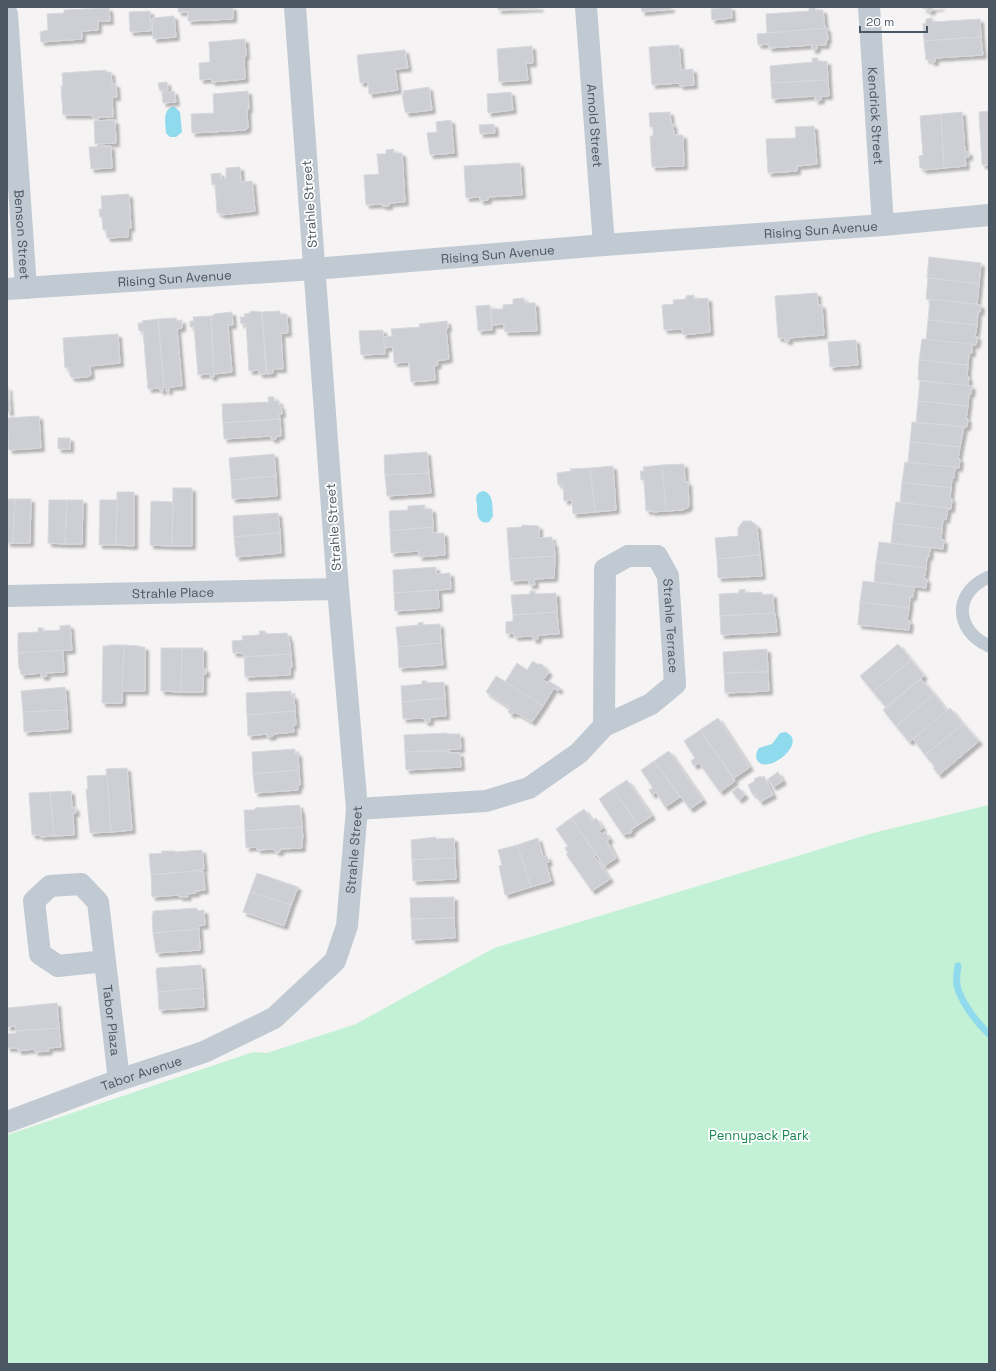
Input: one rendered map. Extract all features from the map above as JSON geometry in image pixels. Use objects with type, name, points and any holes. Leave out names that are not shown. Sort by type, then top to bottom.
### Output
[{"type":"street","name":"Strahle Street","points":[[274,1018],[335,961],[347,926],[357,809],[338,589],[295,7]]},
{"type":"street","name":"Arnold Street","points":[[586,7],[604,245]]},
{"type":"street","name":"Kendrick Street","points":[[869,7],[883,225]]},
{"type":"street","name":"Benson Street","points":[[7,14],[16,289]]},
{"type":"street","name":"Rising Sun Avenue","points":[[16,289],[314,268],[989,216]]},
{"type":"street","name":"Strahle Terrace","points":[[357,809],[486,801],[529,788],[579,753],[604,726],[651,704],[675,684],[668,576],[657,556],[628,556],[605,569],[604,726]]},
{"type":"street","name":"Strahle Place","points":[[7,596],[338,589]]},
{"type":"street","name":"Tabor Plaza","points":[[105,961],[120,1080]]},
{"type":"street","name":"Tabor Avenue","points":[[7,1122],[120,1080],[204,1052],[274,1018]]},
{"type":"lane","points":[[989,577],[978,582],[970,590],[964,600],[962,611],[964,623],[970,633],[978,641],[989,646]]},
{"type":"green space","name":"Pennypack Park","points":[[989,805],[989,1364],[7,1364],[7,1135],[253,1052],[267,1053],[356,1024],[494,948],[873,833]]},
{"type":"water","points":[[172,107],[175,107],[180,112],[182,132],[176,137],[170,137],[166,133],[166,115],[167,111]]},
{"type":"water","points":[[483,491],[489,494],[492,501],[493,516],[489,522],[482,522],[478,518],[476,497]]},
{"type":"water","points":[[785,732],[791,736],[793,743],[784,756],[769,764],[762,764],[757,760],[756,755],[759,748],[772,744],[780,733]]},
{"type":"building","points":[[178,7],[233,7],[233,19],[188,21],[188,12],[178,12]]},
{"type":"building","points":[[498,7],[540,7],[540,8],[498,10]]},
{"type":"building","points":[[641,7],[671,7],[671,9],[642,12]]},
{"type":"building","points":[[731,7],[732,18],[712,20],[711,9]]},
{"type":"building","points":[[809,7],[815,7],[815,10],[823,10],[825,29],[767,33],[766,14],[809,11]]},
{"type":"building","points":[[923,7],[941,7],[932,8],[932,11],[927,11],[927,8],[923,9]]},
{"type":"building","points":[[109,8],[110,21],[98,21],[98,30],[82,31],[82,39],[41,42],[40,32],[48,30],[47,14],[64,13],[64,10]]},
{"type":"building","points":[[150,11],[151,31],[130,32],[129,12]]},
{"type":"building","points":[[174,16],[176,37],[153,39],[152,18]]},
{"type":"building","points":[[932,18],[933,22],[980,19],[981,37],[924,41],[923,24],[926,23],[926,19]]},
{"type":"building","points":[[827,28],[828,40],[826,40],[826,45],[817,45],[817,49],[812,50],[812,45],[769,48],[768,44],[758,45],[757,34]]},
{"type":"building","points":[[981,37],[983,55],[935,58],[935,62],[931,62],[930,59],[926,60],[924,41]]},
{"type":"building","points":[[245,39],[245,79],[212,82],[211,79],[200,80],[199,63],[210,62],[209,42]]},
{"type":"building","points":[[679,45],[681,70],[693,69],[694,85],[680,86],[679,83],[652,85],[649,47]]},
{"type":"building","points":[[532,46],[533,63],[526,63],[528,80],[499,82],[497,49]]},
{"type":"building","points":[[405,50],[408,68],[395,69],[398,90],[369,94],[368,82],[360,83],[357,55]]},
{"type":"building","points":[[812,58],[818,58],[818,62],[827,61],[828,80],[771,83],[770,66],[813,62]]},
{"type":"building","points":[[106,70],[106,72],[111,72],[112,84],[116,84],[117,97],[112,97],[113,117],[99,117],[99,119],[93,119],[92,115],[63,115],[61,86],[63,86],[62,73]]},
{"type":"building","points":[[828,80],[829,96],[821,96],[821,100],[815,101],[815,96],[772,99],[771,83]]},
{"type":"building","points":[[167,82],[168,90],[160,91],[158,83]]},
{"type":"building","points":[[429,87],[432,110],[406,113],[402,94],[404,94],[403,91]]},
{"type":"building","points":[[174,91],[176,102],[163,103],[162,93]]},
{"type":"building","points":[[248,91],[249,109],[247,110],[248,128],[246,130],[192,133],[191,114],[214,113],[213,94]]},
{"type":"building","points":[[511,92],[513,110],[488,113],[487,94]]},
{"type":"building","points":[[989,111],[989,165],[982,165],[979,112]]},
{"type":"building","points":[[670,112],[674,135],[683,135],[684,166],[652,167],[650,136],[653,136],[653,127],[650,127],[649,113]]},
{"type":"building","points":[[962,112],[965,152],[969,152],[969,157],[965,157],[966,166],[944,168],[941,114]]},
{"type":"building","points":[[941,114],[944,168],[923,170],[923,168],[920,168],[919,156],[923,155],[920,116]]},
{"type":"building","points":[[115,120],[116,143],[95,144],[94,121]]},
{"type":"building","points":[[451,120],[454,153],[430,155],[427,133],[437,132],[436,122]]},
{"type":"building","points":[[494,124],[495,133],[480,134],[479,125]]},
{"type":"building","points":[[814,126],[817,164],[797,166],[797,171],[768,173],[766,139],[796,138],[795,127]]},
{"type":"building","points":[[111,146],[112,168],[91,169],[89,147]]},
{"type":"building","points":[[394,149],[394,153],[402,153],[405,202],[389,203],[389,206],[382,206],[382,204],[366,205],[364,175],[379,174],[377,154],[386,154],[386,150]]},
{"type":"building","points":[[520,163],[522,195],[488,197],[488,200],[480,201],[480,197],[466,198],[464,166]]},
{"type":"building","points":[[240,167],[241,182],[252,181],[255,211],[221,215],[221,213],[217,213],[215,184],[212,185],[211,174],[221,173],[221,179],[226,178],[226,168]]},
{"type":"building","points":[[129,194],[131,228],[128,228],[128,237],[107,238],[106,230],[103,230],[102,217],[100,217],[99,209],[102,209],[101,196]]},
{"type":"building","points":[[929,257],[981,263],[979,284],[927,278]]},
{"type":"building","points":[[928,278],[979,284],[977,304],[926,299]]},
{"type":"building","points":[[817,293],[818,305],[822,305],[824,335],[789,338],[789,341],[785,341],[785,338],[778,338],[775,296]]},
{"type":"building","points":[[694,295],[694,299],[708,298],[710,332],[683,335],[682,329],[664,330],[662,305],[674,304],[673,300],[686,299],[686,296]]},
{"type":"building","points":[[524,298],[524,303],[535,303],[537,331],[505,332],[504,324],[492,325],[491,309],[503,309],[503,305],[513,304],[513,299]]},
{"type":"building","points":[[930,299],[981,305],[980,312],[978,312],[977,325],[928,320]]},
{"type":"building","points":[[490,305],[492,330],[478,331],[476,306]]},
{"type":"building","points":[[251,311],[262,312],[266,374],[259,374],[259,370],[249,371],[246,324],[241,324],[240,317],[245,317],[244,314],[250,313]]},
{"type":"building","points":[[280,311],[280,314],[287,314],[288,333],[281,333],[283,369],[273,369],[273,373],[267,374],[262,312]]},
{"type":"building","points":[[232,312],[233,325],[228,325],[232,372],[214,374],[211,316],[214,314]]},
{"type":"building","points":[[211,316],[214,377],[210,377],[209,374],[198,375],[194,327],[190,327],[190,321],[194,321],[193,317]]},
{"type":"building","points":[[176,318],[177,321],[182,320],[182,328],[177,329],[182,386],[169,387],[169,391],[166,391],[166,387],[164,387],[158,319]]},
{"type":"building","points":[[158,319],[164,387],[163,391],[160,391],[160,388],[148,389],[143,331],[139,331],[138,323]]},
{"type":"building","points":[[928,320],[977,325],[975,337],[978,337],[976,345],[926,340]]},
{"type":"building","points":[[447,321],[448,328],[446,329],[449,359],[437,361],[438,365],[434,366],[435,380],[411,382],[409,362],[394,363],[393,347],[384,348],[383,337],[392,336],[391,329],[420,327],[419,324]]},
{"type":"building","points":[[383,330],[385,354],[361,355],[359,331]]},
{"type":"building","points":[[118,334],[120,363],[90,366],[91,375],[87,377],[73,378],[70,376],[69,367],[65,368],[63,338]]},
{"type":"building","points":[[922,339],[972,344],[972,353],[969,353],[968,365],[919,360]]},
{"type":"building","points":[[856,340],[858,365],[830,367],[828,342]]},
{"type":"building","points":[[919,360],[968,365],[968,386],[918,380]]},
{"type":"building","points":[[920,381],[972,386],[971,394],[969,393],[968,406],[918,401]]},
{"type":"building","points":[[8,387],[10,412],[7,412]]},
{"type":"building","points":[[268,397],[274,397],[274,401],[279,401],[282,414],[279,414],[280,419],[223,423],[222,404],[269,402]]},
{"type":"building","points":[[918,401],[968,406],[966,419],[968,419],[967,427],[916,422]]},
{"type":"building","points":[[39,416],[41,448],[9,450],[7,418]]},
{"type":"building","points":[[280,419],[281,436],[276,436],[276,439],[271,439],[271,436],[224,439],[223,423]]},
{"type":"building","points":[[912,422],[964,427],[960,447],[910,442]]},
{"type":"building","points":[[58,438],[70,438],[70,449],[58,449]]},
{"type":"building","points":[[910,442],[960,447],[958,459],[960,459],[959,468],[908,462]]},
{"type":"building","points":[[427,452],[429,473],[385,475],[384,455]]},
{"type":"building","points":[[274,454],[276,476],[231,480],[229,458]]},
{"type":"building","points":[[905,462],[955,467],[951,488],[902,482]]},
{"type":"building","points":[[684,464],[685,482],[688,482],[689,506],[683,510],[666,511],[662,465]]},
{"type":"building","points":[[662,465],[666,511],[646,511],[644,480],[641,480],[640,471],[644,471],[643,467]]},
{"type":"building","points":[[613,466],[616,510],[595,512],[590,468]]},
{"type":"building","points":[[590,468],[595,512],[573,514],[572,500],[564,501],[563,485],[558,485],[557,473],[571,471],[570,469]]},
{"type":"building","points":[[429,473],[431,493],[387,496],[385,475]]},
{"type":"building","points":[[276,476],[277,496],[232,499],[231,480]]},
{"type":"building","points":[[902,482],[951,488],[951,509],[900,502]]},
{"type":"building","points":[[173,488],[192,488],[192,546],[172,546]]},
{"type":"building","points":[[117,492],[134,492],[134,546],[116,545]]},
{"type":"building","points":[[7,499],[15,499],[13,543],[7,543]]},
{"type":"building","points":[[15,499],[31,499],[30,543],[13,543]]},
{"type":"building","points":[[49,500],[67,500],[65,544],[48,543]]},
{"type":"building","points":[[67,500],[83,500],[82,544],[65,544]]},
{"type":"building","points":[[100,500],[117,500],[116,545],[99,545]]},
{"type":"building","points":[[151,501],[173,502],[172,546],[150,545]]},
{"type":"building","points":[[896,502],[948,508],[946,520],[943,519],[942,529],[893,523]]},
{"type":"building","points":[[425,505],[424,509],[432,509],[433,527],[390,531],[389,511],[408,510],[408,506]]},
{"type":"building","points":[[278,513],[280,533],[234,537],[233,516]]},
{"type":"building","points":[[743,521],[751,521],[757,526],[760,555],[717,559],[715,538],[738,536],[738,528]]},
{"type":"building","points":[[893,523],[942,529],[941,540],[944,540],[943,549],[891,543]]},
{"type":"building","points":[[523,525],[539,526],[539,538],[552,537],[555,556],[509,559],[507,528],[521,527]]},
{"type":"building","points":[[433,527],[433,533],[444,533],[445,555],[419,557],[419,551],[391,553],[390,531]]},
{"type":"building","points":[[280,533],[281,553],[236,557],[234,537]]},
{"type":"building","points":[[879,542],[930,548],[926,568],[876,562]]},
{"type":"building","points":[[760,555],[762,576],[718,578],[717,559]]},
{"type":"building","points":[[555,556],[554,578],[534,579],[535,585],[529,585],[529,580],[511,581],[509,559]]},
{"type":"building","points":[[876,562],[926,568],[924,579],[927,579],[926,588],[874,582]]},
{"type":"building","points":[[436,567],[436,574],[450,573],[451,589],[394,593],[393,570]]},
{"type":"building","points":[[863,581],[914,587],[913,597],[910,597],[909,608],[860,602]]},
{"type":"building","points":[[745,589],[745,593],[762,592],[762,595],[773,594],[774,613],[720,616],[719,594],[739,593],[739,590]]},
{"type":"building","points":[[438,590],[439,608],[395,611],[394,593]]},
{"type":"building","points":[[530,591],[535,591],[535,594],[556,593],[557,612],[513,615],[511,595],[530,594]]},
{"type":"building","points":[[860,602],[909,608],[907,620],[910,621],[909,630],[858,625]]},
{"type":"building","points":[[557,612],[559,634],[538,635],[538,639],[533,640],[533,636],[514,637],[514,633],[506,634],[506,622],[513,621],[513,615]]},
{"type":"building","points":[[775,613],[777,632],[721,635],[720,616]]},
{"type":"building","points":[[423,622],[423,625],[440,624],[441,643],[398,647],[396,627],[418,625],[418,623]]},
{"type":"building","points":[[70,625],[72,650],[18,653],[18,633],[38,632],[38,628],[43,628],[43,631],[60,630],[60,626]]},
{"type":"building","points":[[259,631],[265,631],[266,634],[287,633],[291,654],[244,657],[243,653],[233,653],[232,641],[243,640],[242,636],[258,635],[260,634]]},
{"type":"building","points":[[441,643],[443,665],[399,668],[398,647]]},
{"type":"building","points":[[898,644],[911,660],[873,692],[860,676]]},
{"type":"building","points":[[124,645],[122,703],[102,703],[103,646]]},
{"type":"building","points":[[124,645],[145,647],[145,691],[122,691]]},
{"type":"building","points":[[161,648],[182,648],[181,692],[161,691]]},
{"type":"building","points":[[182,648],[203,648],[203,669],[206,669],[206,674],[203,674],[203,692],[181,692]]},
{"type":"building","points":[[767,649],[768,672],[724,673],[723,652]]},
{"type":"building","points":[[63,650],[64,672],[46,673],[47,676],[41,677],[41,673],[21,675],[18,653]]},
{"type":"building","points":[[291,654],[292,667],[290,667],[290,675],[245,677],[244,657]]},
{"type":"building","points":[[911,660],[924,676],[886,707],[873,692]]},
{"type":"building","points":[[533,661],[537,664],[543,665],[549,672],[543,680],[548,683],[549,681],[560,688],[558,691],[554,688],[543,706],[505,682],[517,663],[527,670]]},
{"type":"building","points":[[768,672],[769,691],[725,693],[724,673]]},
{"type":"building","points":[[496,676],[543,706],[532,722],[517,713],[516,714],[514,712],[512,715],[508,712],[510,708],[486,692]]},
{"type":"building","points":[[921,679],[934,694],[896,726],[883,710]]},
{"type":"building","points":[[422,681],[427,681],[427,683],[444,682],[445,698],[402,702],[401,686],[422,684]]},
{"type":"building","points":[[65,687],[67,710],[23,712],[21,691]]},
{"type":"building","points":[[291,691],[291,696],[294,696],[295,711],[247,715],[246,693]]},
{"type":"building","points":[[934,694],[947,711],[909,742],[896,726]]},
{"type":"building","points":[[445,698],[446,716],[430,717],[430,722],[425,722],[424,718],[403,719],[402,702]]},
{"type":"building","points":[[950,708],[963,724],[925,755],[913,739]]},
{"type":"building","points":[[67,710],[68,729],[24,732],[23,712]]},
{"type":"building","points":[[295,711],[296,725],[293,725],[294,732],[273,734],[273,736],[267,737],[267,734],[248,736],[247,715]]},
{"type":"building","points":[[718,718],[750,767],[734,778],[700,730]]},
{"type":"building","points":[[963,724],[979,741],[939,775],[933,768],[935,767],[925,755]]},
{"type":"building","points":[[700,730],[735,781],[720,792],[699,763],[694,766],[691,761],[695,758],[684,741]]},
{"type":"building","points":[[447,733],[460,734],[461,749],[405,752],[404,735]]},
{"type":"building","points":[[295,749],[295,754],[298,753],[299,770],[253,774],[252,752]]},
{"type":"building","points":[[449,751],[449,753],[460,753],[461,767],[406,770],[405,752]]},
{"type":"building","points":[[669,751],[703,800],[690,809],[654,761]]},
{"type":"building","points":[[654,761],[680,797],[665,807],[656,792],[652,795],[649,790],[653,788],[641,770]]},
{"type":"building","points":[[127,768],[132,830],[111,832],[106,769]]},
{"type":"building","points":[[299,770],[300,785],[298,785],[298,790],[255,793],[253,774]]},
{"type":"building","points":[[778,772],[783,781],[773,787],[768,779]]},
{"type":"building","points":[[107,775],[111,832],[90,833],[86,789],[88,789],[87,776]]},
{"type":"building","points":[[761,776],[762,778],[764,776],[773,795],[760,802],[755,794],[753,795],[748,785],[755,781],[754,779]]},
{"type":"building","points":[[627,780],[652,816],[638,825],[613,789]]},
{"type":"building","points":[[738,787],[745,795],[739,800],[732,792]]},
{"type":"building","points":[[613,789],[638,825],[628,834],[623,835],[599,799]]},
{"type":"building","points":[[71,791],[72,808],[75,807],[76,813],[73,813],[74,835],[54,836],[50,792]]},
{"type":"building","points":[[50,792],[54,836],[40,837],[40,835],[32,835],[29,793]]},
{"type":"building","points":[[299,805],[301,810],[302,827],[245,831],[244,810]]},
{"type":"building","points":[[584,809],[592,821],[596,818],[603,828],[599,831],[602,834],[605,832],[610,839],[607,841],[616,858],[604,866],[571,818]]},
{"type":"building","points":[[571,818],[610,879],[592,891],[566,854],[568,853],[565,848],[568,846],[556,829]]},
{"type":"building","points":[[302,827],[302,848],[280,849],[280,852],[275,852],[275,849],[257,850],[257,847],[246,848],[245,831]]},
{"type":"building","points":[[436,837],[436,839],[454,838],[455,858],[412,860],[411,840]]},
{"type":"building","points":[[538,838],[543,857],[547,856],[549,862],[546,863],[551,881],[531,887],[517,845]]},
{"type":"building","points":[[517,845],[531,887],[505,895],[499,866],[502,865],[498,850]]},
{"type":"building","points":[[202,850],[204,869],[151,875],[149,854],[162,853],[162,851],[175,852]]},
{"type":"building","points":[[455,858],[456,879],[413,881],[412,860]]},
{"type":"building","points":[[203,871],[205,890],[187,894],[188,897],[179,897],[179,895],[152,897],[151,875]]},
{"type":"building","points":[[257,873],[298,887],[291,905],[250,892]]},
{"type":"building","points":[[250,892],[291,905],[284,926],[243,912]]},
{"type":"building","points":[[454,897],[454,918],[411,919],[410,898]]},
{"type":"building","points":[[197,908],[197,911],[204,910],[205,925],[198,926],[199,929],[153,933],[153,911]]},
{"type":"building","points":[[454,918],[455,938],[412,940],[411,919]]},
{"type":"building","points":[[199,929],[200,950],[156,953],[153,933]]},
{"type":"building","points":[[201,965],[203,988],[158,992],[157,968]]},
{"type":"building","points":[[203,988],[204,1007],[159,1010],[158,992]]},
{"type":"building","points":[[57,1003],[59,1028],[16,1031],[15,1026],[7,1027],[7,1008]]},
{"type":"building","points":[[59,1028],[61,1047],[48,1048],[49,1051],[35,1052],[34,1049],[18,1051],[18,1048],[7,1048],[7,1034],[16,1033],[16,1031]]},
{"type":"waterway","points":[[958,966],[957,983],[965,1005],[974,1018],[989,1034]]}]
